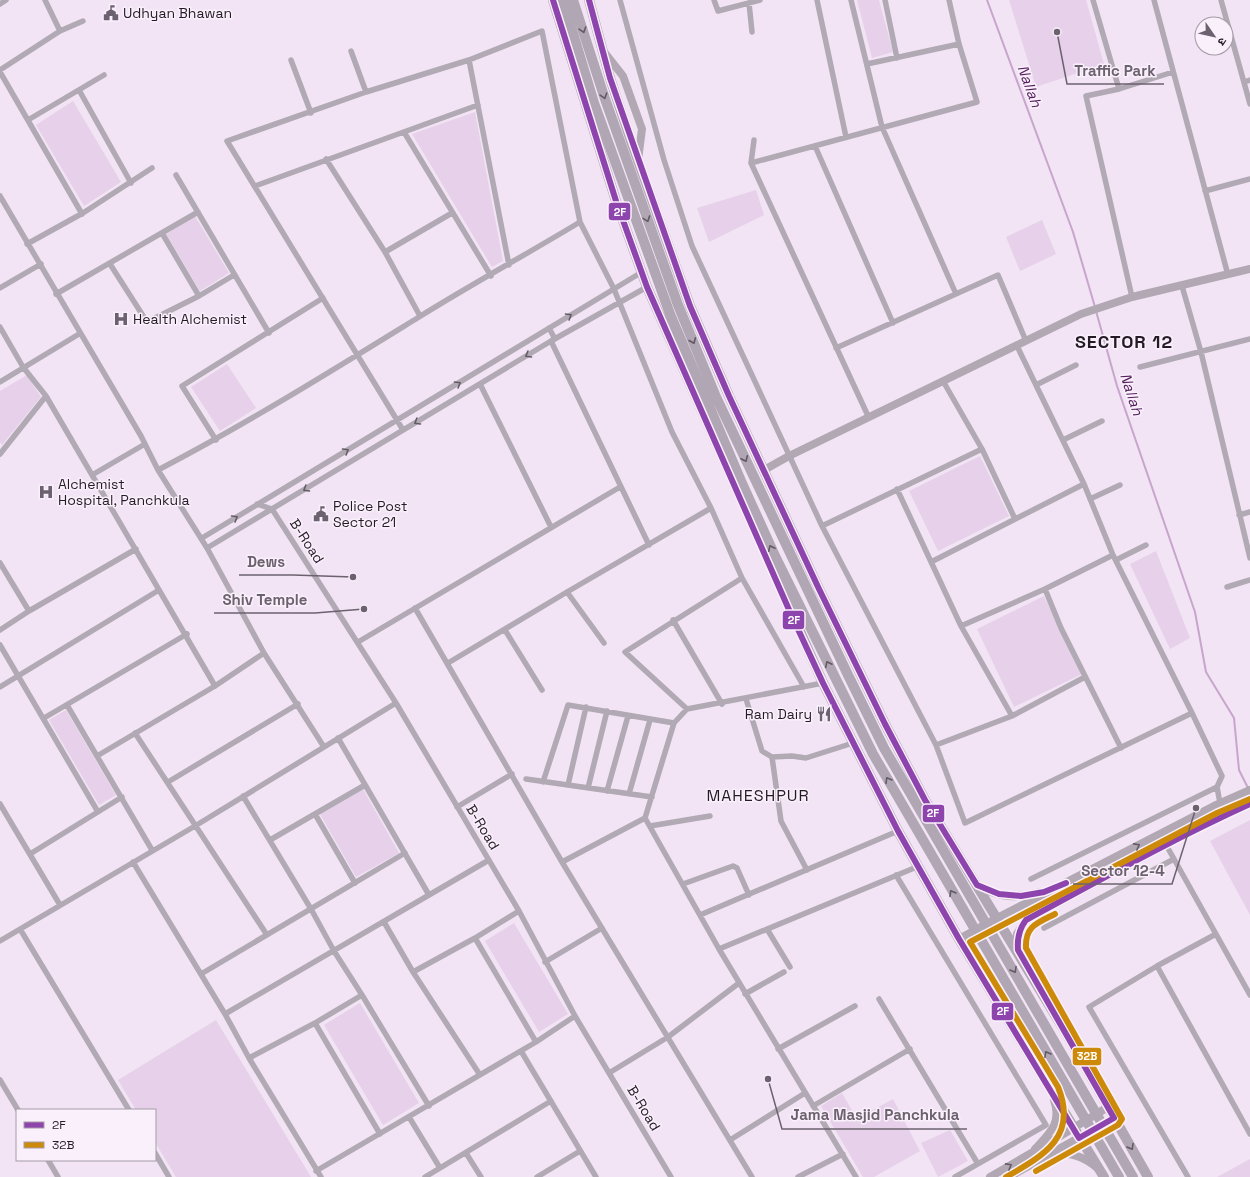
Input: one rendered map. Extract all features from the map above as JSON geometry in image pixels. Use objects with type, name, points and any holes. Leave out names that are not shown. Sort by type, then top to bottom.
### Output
[{"type":"highway","points":[[552,0],[616,201],[647,287],[759,533],[873,754],[972,927],[1119,1177]]},
{"type":"highway","points":[[563,0],[594,103],[670,314],[822,683],[898,831],[959,939],[1101,1173]]},
{"type":"highway","points":[[573,0],[626,159],[678,305],[716,397],[884,748],[1133,1177]]},
{"type":"highway","points":[[590,0],[603,53],[637,158],[690,306],[729,396],[786,518],[885,724],[925,800],[1018,950],[1148,1177]]},
{"type":"highway","points":[[593,59],[603,53]]},
{"type":"highway","points":[[626,159],[637,158]]},
{"type":"highway","points":[[776,523],[786,518]]},
{"type":"street","points":[[0,4],[6,0]]},
{"type":"street","points":[[45,0],[60,31]]},
{"type":"street","points":[[620,0],[664,160],[692,246],[822,526],[936,745],[965,823],[1192,713]]},
{"type":"street","points":[[714,0],[718,11],[760,0]]},
{"type":"street","points":[[817,0],[846,137]]},
{"type":"street","points":[[851,0],[882,127],[956,294]]},
{"type":"street","points":[[885,0],[897,58]]},
{"type":"street","points":[[752,163],[977,102],[959,44],[949,0]]},
{"type":"street","points":[[1093,0],[1119,89]]},
{"type":"street","points":[[1154,0],[1228,275]]},
{"type":"street","points":[[1221,0],[1250,104]]},
{"type":"street","points":[[749,3],[752,32]]},
{"type":"street","points":[[82,214],[0,71],[60,31],[83,21]]},
{"type":"street","points":[[403,430],[227,141],[311,113],[366,92],[469,60],[542,31],[580,222],[620,302],[672,432],[711,508],[742,578],[804,687]]},
{"type":"street","points":[[867,64],[959,44]]},
{"type":"street","points":[[351,51],[366,92]]},
{"type":"street","points":[[603,53],[623,76],[642,129],[637,158]]},
{"type":"street","points":[[291,60],[311,113]]},
{"type":"street","points":[[469,60],[508,265]]},
{"type":"street","points":[[1132,298],[1086,96],[1119,89],[1173,72]]},
{"type":"street","points":[[28,120],[104,75]]},
{"type":"street","points":[[1244,82],[1250,80]]},
{"type":"street","points":[[79,90],[131,183]]},
{"type":"street","points":[[255,186],[326,158],[478,105]]},
{"type":"street","points":[[404,132],[491,276]]},
{"type":"street","points":[[754,140],[752,163],[868,418]]},
{"type":"street","points":[[815,146],[893,323]]},
{"type":"street","points":[[326,158],[385,252],[420,316]]},
{"type":"street","points":[[27,244],[82,214],[152,168]]},
{"type":"street","points":[[176,175],[269,332]]},
{"type":"street","points":[[1205,191],[1250,179]]},
{"type":"street","points":[[0,196],[27,244],[41,264],[79,334],[145,444],[158,470],[202,538],[264,653],[298,704],[324,747]]},
{"type":"street","points":[[56,294],[198,212]]},
{"type":"street","points":[[385,252],[452,212]]},
{"type":"street","points":[[158,470],[216,440],[420,316],[491,276],[580,222]]},
{"type":"street","points":[[162,233],[199,296]]},
{"type":"street","points":[[0,288],[41,264]]},
{"type":"street","points":[[110,264],[147,322],[199,296],[234,275]]},
{"type":"street","points":[[764,470],[789,456],[943,380],[1017,346],[1081,314],[1132,298],[1250,269]]},
{"type":"street","points":[[202,538],[642,272]]},
{"type":"street","points":[[836,348],[998,275],[1026,341]]},
{"type":"street","points":[[1182,286],[1201,352],[1250,558]]},
{"type":"street","points":[[207,548],[553,340],[647,287]]},
{"type":"street","points":[[216,440],[182,386],[323,298]]},
{"type":"street","points":[[0,328],[23,367],[46,396],[159,590],[187,634],[215,686]]},
{"type":"street","points":[[549,328],[553,340],[620,486],[649,545]]},
{"type":"street","points":[[0,380],[79,334]]},
{"type":"street","points":[[1140,367],[1250,339]]},
{"type":"street","points":[[1017,346],[1084,484],[1114,558],[1222,776],[1217,787],[1220,803]]},
{"type":"street","points":[[1036,385],[1076,365]]},
{"type":"street","points":[[943,380],[982,449],[1015,519]]},
{"type":"street","points":[[480,384],[551,527]]},
{"type":"street","points":[[0,453],[46,396]]},
{"type":"street","points":[[1063,440],[1102,421]]},
{"type":"street","points":[[92,475],[145,444]]},
{"type":"street","points":[[822,526],[982,449]]},
{"type":"street","points":[[931,562],[1084,484]]},
{"type":"street","points":[[358,642],[620,486]]},
{"type":"street","points":[[1090,498],[1120,486]]},
{"type":"street","points":[[897,489],[961,626],[1012,716]]},
{"type":"street","name":"B-Road","points":[[257,504],[272,510],[396,703],[519,911],[545,962],[608,1073],[671,1177]]},
{"type":"street","points":[[448,663],[711,508]]},
{"type":"street","points":[[1239,515],[1250,512]]},
{"type":"street","points":[[961,626],[1146,545]]},
{"type":"street","points":[[0,630],[29,611],[136,549]]},
{"type":"street","points":[[0,563],[29,611]]},
{"type":"street","points":[[687,709],[625,652],[673,620],[742,578]]},
{"type":"street","points":[[1227,587],[1250,580]]},
{"type":"street","points":[[1045,589],[1061,628],[1121,748]]},
{"type":"street","points":[[0,687],[159,590]]},
{"type":"street","points":[[567,592],[604,642]]},
{"type":"street","points":[[415,608],[562,862],[752,1177]]},
{"type":"street","points":[[673,620],[722,704]]},
{"type":"street","points":[[505,630],[542,690]]},
{"type":"street","points":[[44,718],[187,634]]},
{"type":"street","points":[[0,645],[98,812]]},
{"type":"street","points":[[97,756],[215,686],[264,653]]},
{"type":"street","points":[[936,745],[1012,716],[1085,677]]},
{"type":"street","points":[[562,862],[645,818],[674,723],[687,709],[722,704],[822,683]]},
{"type":"street","points":[[746,699],[762,751],[772,757],[792,756],[806,758],[853,742]]},
{"type":"street","points":[[0,941],[195,826],[396,703]]},
{"type":"street","points":[[168,782],[298,704]]},
{"type":"street","points":[[67,705],[152,850]]},
{"type":"street","points":[[543,782],[568,705],[674,723]]},
{"type":"street","points":[[568,785],[586,708]]},
{"type":"street","points":[[588,788],[607,712]]},
{"type":"street","points":[[608,791],[628,716]]},
{"type":"street","points":[[629,794],[650,720]]},
{"type":"street","points":[[136,734],[267,935]]},
{"type":"street","points":[[338,738],[429,895]]},
{"type":"street","points":[[772,757],[781,821],[807,870]]},
{"type":"street","points":[[457,807],[512,774]]},
{"type":"street","points":[[526,779],[652,797]]},
{"type":"street","points":[[270,840],[365,785]]},
{"type":"street","points":[[1032,879],[1217,787]]},
{"type":"street","points":[[959,939],[1220,803],[1250,790]]},
{"type":"street","points":[[243,796],[311,909],[334,951],[429,1106]]},
{"type":"street","points":[[30,854],[122,797]]},
{"type":"street","points":[[0,804],[60,905]]},
{"type":"street","points":[[1018,950],[1017,934],[1026,920],[1210,821],[1246,805]]},
{"type":"street","points":[[315,814],[355,883]]},
{"type":"street","points":[[650,826],[710,816]]},
{"type":"street","points":[[645,818],[745,994],[856,1177]]},
{"type":"street","points":[[700,915],[898,831]]},
{"type":"street","points":[[1160,834],[1250,995]]},
{"type":"street","points":[[201,974],[405,853]]},
{"type":"street","points":[[1044,928],[1174,859]]},
{"type":"street","points":[[225,1014],[489,860]]},
{"type":"street","points":[[133,862],[225,1014],[249,1058],[320,1177]]},
{"type":"street","points":[[683,884],[733,866],[737,868],[749,895]]},
{"type":"street","points":[[719,949],[919,866]]},
{"type":"street","points":[[896,875],[1046,1125],[955,1177]]},
{"type":"street","points":[[977,885],[995,895],[1008,897],[1052,890]]},
{"type":"street","points":[[413,972],[475,938],[519,911]]},
{"type":"street","points":[[384,922],[413,972],[480,1075]]},
{"type":"street","points":[[545,962],[602,928]]},
{"type":"street","points":[[20,929],[128,1109]]},
{"type":"street","points":[[767,929],[790,967]]},
{"type":"street","points":[[1188,1177],[1089,1007],[1157,966],[1216,934]]},
{"type":"street","points":[[475,938],[536,1042]]},
{"type":"street","points":[[1157,966],[1250,1134]]},
{"type":"street","points":[[745,994],[784,972]]},
{"type":"street","points":[[608,1073],[668,1037],[739,983]]},
{"type":"street","points":[[249,1058],[315,1023],[362,995]]},
{"type":"street","points":[[878,999],[910,1049],[978,1164]]},
{"type":"street","points":[[778,1049],[855,1006]]},
{"type":"street","points":[[316,1171],[429,1106],[536,1042],[576,1016]]},
{"type":"street","points":[[315,1023],[380,1134]]},
{"type":"street","points":[[813,1106],[910,1049]]},
{"type":"street","points":[[521,1051],[596,1177]]},
{"type":"street","points":[[0,1080],[17,1109]]},
{"type":"street","points":[[1029,1155],[1051,1132],[1057,1121],[1057,1110],[1051,1092]]},
{"type":"street","points":[[730,1140],[805,1093]]},
{"type":"street","points":[[425,1177],[551,1101]]},
{"type":"street","points":[[990,1177],[1108,1107]]},
{"type":"street","points":[[409,1117],[440,1168]]},
{"type":"street","points":[[1009,1177],[1114,1118]]},
{"type":"street","points":[[537,1177],[580,1151]]},
{"type":"street","points":[[466,1153],[481,1177]]},
{"type":"street","points":[[1052,1153],[1068,1153],[1085,1158],[1101,1173]]},
{"type":"street","points":[[798,1177],[843,1154]]},
{"type":"street","points":[[156,1155],[169,1177]]},
{"type":"street","points":[[49,1161],[58,1177]]},
{"type":"shaded area","points":[[857,0],[879,0],[893,52],[872,58]]},
{"type":"shaded area","points":[[1009,0],[1086,0],[1104,64],[1036,87]]},
{"type":"shaded area","points":[[73,101],[121,182],[84,206],[36,125]]},
{"type":"shaded area","points":[[475,112],[503,261],[492,267],[412,134]]},
{"type":"shaded area","points":[[756,190],[764,215],[709,242],[697,208]]},
{"type":"shaded area","points":[[195,216],[229,273],[200,291],[166,234]]},
{"type":"shaded area","points":[[1042,220],[1056,254],[1020,271],[1006,237]]},
{"type":"shaded area","points":[[227,364],[256,408],[220,431],[191,387]]},
{"type":"shaded area","points":[[27,375],[41,397],[2,445],[0,442],[0,391]]},
{"type":"shaded area","points":[[980,456],[1009,516],[938,551],[909,491]]},
{"type":"shaded area","points":[[1156,551],[1190,638],[1170,649],[1130,564]]},
{"type":"shaded area","points":[[1044,596],[1082,674],[1014,707],[977,629]]},
{"type":"shaded area","points":[[66,710],[116,795],[99,805],[49,720]]},
{"type":"shaded area","points":[[363,789],[399,853],[356,877],[320,814]]},
{"type":"shaded area","points":[[1250,820],[1250,915],[1210,841]]},
{"type":"shaded area","points":[[514,923],[568,1014],[539,1032],[485,941]]},
{"type":"shaded area","points":[[360,1003],[419,1103],[383,1125],[324,1025]]},
{"type":"shaded area","points":[[216,1020],[311,1177],[176,1177],[156,1144],[156,1109],[135,1109],[118,1080]]},
{"type":"shaded area","points":[[842,1093],[857,1119],[893,1099],[920,1151],[874,1177],[863,1177],[821,1106]]},
{"type":"shaded area","points":[[950,1130],[968,1161],[938,1177],[921,1143]]},
{"type":"shaded area","points":[[1250,1159],[1250,1177],[1217,1177]]},
{"type":"waterway","name":"Nallah","points":[[987,0],[1073,232],[1095,307]]},
{"type":"waterway","name":"Nallah","points":[[1096,311],[1117,386],[1195,612],[1206,672],[1234,718],[1239,770],[1248,788]]},
{"type":"transit line","name":"2F","points":[[553,0],[616,201],[647,287],[790,612],[823,683],[898,831],[959,939],[1079,1138],[1114,1118],[1018,950],[1020,930],[1026,920],[1193,831],[1250,804]]},
{"type":"transit line","name":"2F","points":[[589,0],[610,78],[690,306],[729,396],[819,589],[885,724],[925,800],[977,885],[999,894],[1021,896],[1044,892],[1066,883]]},
{"type":"transit line","name":"32B","points":[[1006,1177],[1033,1161],[1045,1152],[1054,1142],[1061,1131],[1064,1119],[1063,1104],[1058,1087],[970,942],[1217,813],[1250,799]]},
{"type":"transit line","name":"32B","points":[[1036,1171],[1118,1125],[1122,1119],[1026,948],[1026,941],[1033,926],[1055,914]]},
{"type":"place","name":"Udhyan Bhawan","points":[[111,13]]},
{"type":"place","name":"Traffic Park","points":[[1057,32]]},
{"type":"place","name":"Health Alchemist","points":[[121,319]]},
{"type":"place","name":"Alchemist Hospital, Panchkula","points":[[46,492]]},
{"type":"place","name":"Police Post Sector 21","points":[[321,514]]},
{"type":"place","name":"Dews","points":[[353,577]]},
{"type":"place","name":"Shiv Temple","points":[[364,609]]},
{"type":"place","name":"Ram Dairy","points":[[824,714]]},
{"type":"place","name":"Sector 12-4","points":[[1196,808]]},
{"type":"place","name":"Jama Masjid Panchkula","points":[[768,1079]]},
{"type":"district","name":"SECTOR 12","points":[[1124,341]]},
{"type":"district","name":"MAHESHPUR","points":[[758,795]]}]
